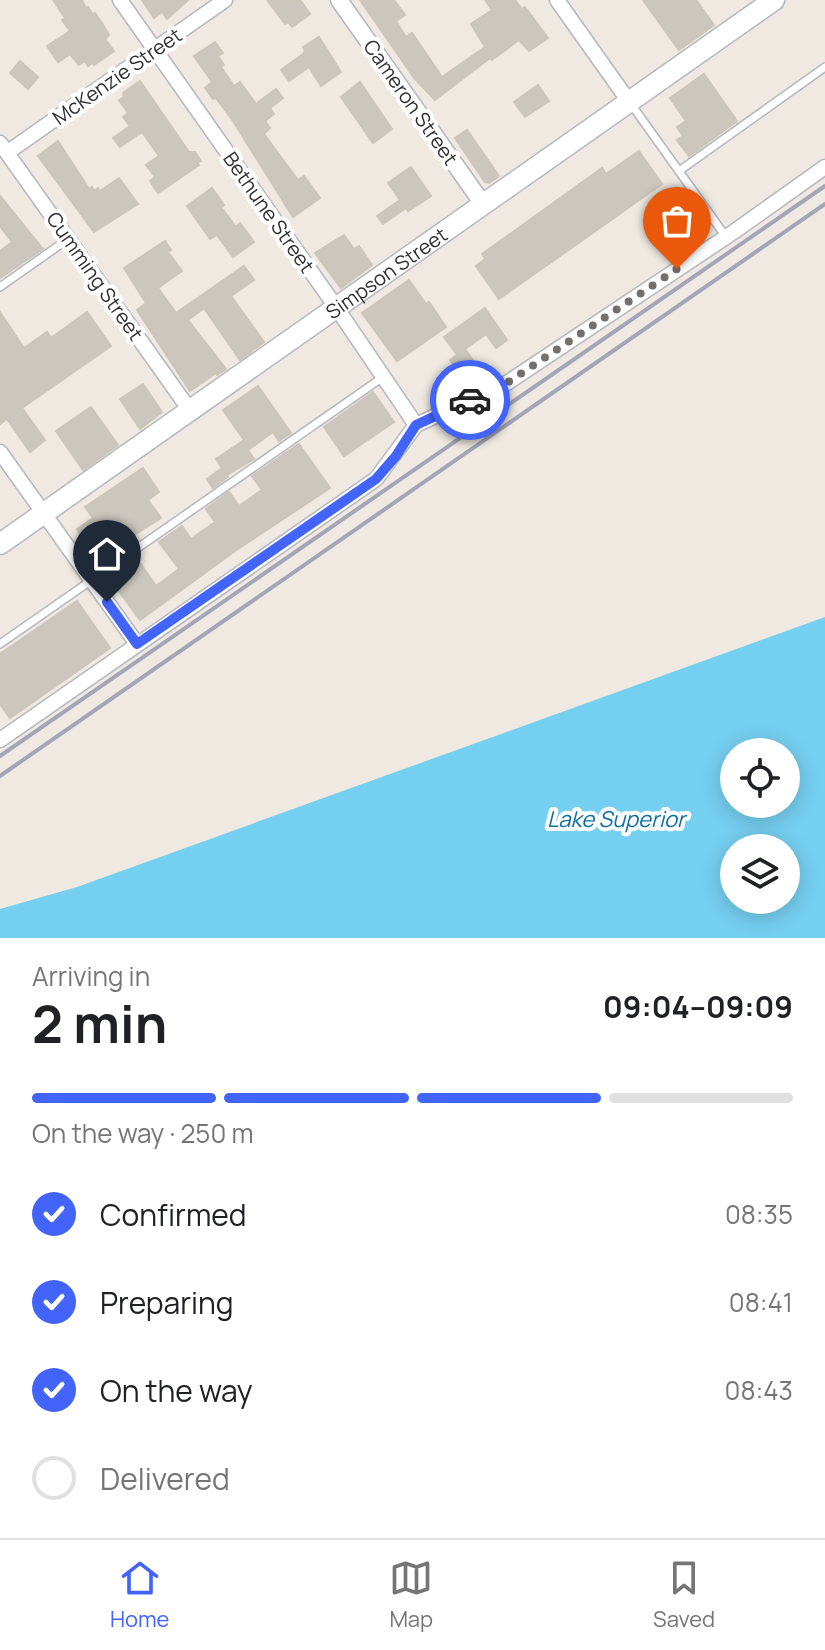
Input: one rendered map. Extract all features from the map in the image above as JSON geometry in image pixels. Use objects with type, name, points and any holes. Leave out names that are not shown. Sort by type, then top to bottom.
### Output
[{"type":"main road","name":"Simpson Street","points":[[0,544],[774,0]]},
{"type":"street","name":"Bethune Street","points":[[120,0],[416,425]]},
{"type":"street","name":"McKenzie Street","points":[[3,152],[225,0]]},
{"type":"street","name":"Cameron Street","points":[[339,0],[483,204]]},
{"type":"street","points":[[557,0],[630,103]]},
{"type":"street","name":"Cumming Street","points":[[3,152],[189,409]]},
{"type":"street","points":[[0,740],[376,479],[416,425],[507,383],[825,167]]},
{"type":"street","points":[[0,452],[137,644]]},
{"type":"lane","points":[[679,171],[825,67]]},
{"type":"lane","points":[[630,103],[726,237]]},
{"type":"lane","points":[[0,287],[68,239]]},
{"type":"lane","points":[[0,644],[383,377]]},
{"type":"water","name":"Lake Superior","points":[[825,617],[825,938],[0,938],[0,909],[77,887]]},
{"type":"building","points":[[53,0],[82,0],[102,23],[109,35],[105,39],[114,51],[94,65],[88,66],[85,61],[79,65],[70,54],[58,62],[47,46],[70,31]]},
{"type":"building","points":[[142,0],[188,0],[167,19],[162,12],[154,18]]},
{"type":"building","points":[[267,0],[300,0],[310,14],[292,27],[288,22],[285,24]]},
{"type":"building","points":[[360,0],[394,0],[405,15],[396,21],[406,37],[412,33],[442,77],[485,47],[471,24],[492,10],[485,0],[515,0],[522,9],[525,7],[548,38],[529,51],[519,40],[435,100],[415,79]]},
{"type":"building","points":[[643,0],[696,0],[714,25],[679,50]]},
{"type":"building","points":[[319,37],[341,72],[321,86],[309,67],[289,81],[281,70],[303,54],[303,47]]},
{"type":"building","points":[[215,42],[223,53],[218,56],[224,65],[221,67],[234,86],[240,82],[256,104],[276,89],[283,98],[270,108],[274,114],[265,121],[270,128],[264,134],[298,180],[304,176],[320,198],[293,217],[233,121],[205,88],[212,82],[194,56]]},
{"type":"building","points":[[20,61],[38,77],[28,89],[10,73]]},
{"type":"building","points":[[704,74],[737,121],[689,156],[677,140],[683,136],[677,127],[686,121],[670,98]]},
{"type":"building","points":[[140,81],[189,152],[195,152],[201,161],[158,193],[150,181],[155,177],[146,165],[159,156],[142,132],[120,147],[113,138],[130,126],[123,117],[128,113],[119,100],[124,97],[123,93]]},
{"type":"building","points":[[360,82],[392,129],[373,143],[341,97]]},
{"type":"building","points":[[538,85],[549,101],[525,117],[514,102]]},
{"type":"building","points":[[467,130],[499,176],[489,183],[485,182],[455,138]]},
{"type":"building","points":[[58,141],[89,189],[92,187],[94,191],[98,188],[100,191],[119,178],[138,204],[94,232],[38,156]]},
{"type":"building","points":[[639,151],[662,184],[499,299],[476,266],[485,259],[482,254],[602,168],[606,174]]},
{"type":"building","points":[[411,167],[431,196],[383,224],[377,216],[400,200],[388,183]]},
{"type":"building","points":[[212,188],[236,227],[240,223],[254,242],[233,257],[217,235],[210,239],[187,206]]},
{"type":"building","points":[[0,196],[43,249],[0,278],[0,251],[12,242],[0,226]]},
{"type":"building","points":[[344,235],[354,249],[359,246],[372,265],[341,288],[315,253]]},
{"type":"building","points":[[165,241],[171,250],[168,252],[182,271],[158,288],[176,313],[244,266],[254,280],[231,296],[264,342],[240,360],[204,308],[188,320],[226,369],[190,391],[137,310],[146,303],[124,268]]},
{"type":"building","points":[[409,280],[446,327],[397,361],[362,313]]},
{"type":"building","points":[[485,308],[507,340],[496,348],[486,334],[465,349],[475,363],[459,373],[450,360],[457,355],[444,337]]},
{"type":"building","points":[[0,312],[24,348],[47,332],[51,338],[87,312],[111,346],[22,408],[45,440],[30,452],[7,419],[0,424]]},
{"type":"building","points":[[143,384],[162,412],[140,429],[120,399]]},
{"type":"building","points":[[258,386],[291,433],[279,441],[273,432],[248,450],[254,459],[227,475],[213,488],[207,479],[222,468],[216,459],[244,440],[223,410]]},
{"type":"building","points":[[373,392],[394,422],[344,456],[324,427]]},
{"type":"building","points":[[91,407],[118,445],[83,470],[56,431]]},
{"type":"building","points":[[299,444],[330,488],[235,551],[140,620],[108,576],[136,557],[156,586],[179,569],[159,542],[182,526],[191,539],[215,522],[206,509],[229,492],[239,506],[262,490],[252,476]]},
{"type":"building","points":[[143,468],[159,492],[148,500],[161,518],[126,540],[130,546],[102,565],[77,529],[93,518],[85,507]]},
{"type":"building","points":[[77,601],[110,648],[10,718],[0,704],[0,654]]},
{"type":"railway","points":[[0,756],[825,186]]},
{"type":"railway","points":[[0,776],[825,204]]},
{"type":"way so far","points":[[470,400],[507,383],[677,269]]},
{"type":"route","points":[[107,602],[137,644],[376,479],[416,425],[470,400]]}]
